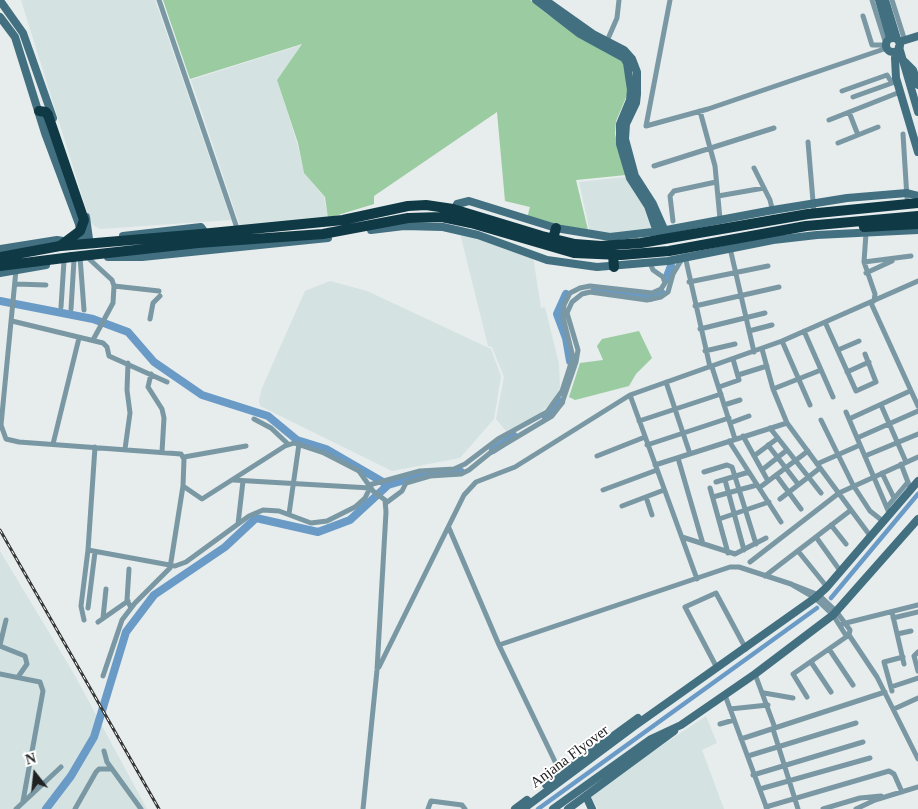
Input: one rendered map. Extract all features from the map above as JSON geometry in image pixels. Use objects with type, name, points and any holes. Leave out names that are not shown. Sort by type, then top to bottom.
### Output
[{"type":"highway","points":[[0,257],[60,246],[83,239],[84,220],[43,113]]},
{"type":"highway","points":[[838,210],[834,206],[907,196],[918,197]]},
{"type":"highway","points":[[0,266],[204,240],[238,231],[344,220],[408,206],[489,220],[576,244],[697,229],[814,208],[838,210],[918,203]]},
{"type":"highway","points":[[489,220],[492,209]]},
{"type":"highway","points":[[60,246],[323,234],[408,218],[453,214],[574,253],[669,256],[684,255],[729,244],[842,222],[918,216]]},
{"type":"highway","points":[[808,229],[918,224]]},
{"type":"highway","points":[[553,239],[556,228]]},
{"type":"highway","points":[[613,255],[614,267]]},
{"type":"street","points":[[159,0],[238,231]]},
{"type":"street","points":[[536,0],[580,34],[624,58],[627,63],[631,90],[630,100],[620,124],[620,144],[630,178],[665,233]]},
{"type":"street","points":[[0,273],[83,257],[142,257],[204,240],[305,242],[404,226],[454,230],[478,235],[547,260],[581,266],[614,267],[650,263],[669,256],[665,233],[653,204],[635,176],[626,139],[626,124],[636,104],[638,82],[635,66],[624,50],[560,12],[545,0]]},
{"type":"street","points":[[607,41],[617,18],[619,0]]},
{"type":"street","points":[[670,0],[646,126],[700,112],[918,36]]},
{"type":"street","points":[[872,0],[894,45],[904,61],[913,70],[918,85]]},
{"type":"street","points":[[879,0],[894,45]]},
{"type":"street","points":[[885,0],[894,45],[918,136]]},
{"type":"street","points":[[892,0],[895,82],[900,92],[918,152]]},
{"type":"street","points":[[1,3],[26,38],[87,220],[83,239],[76,253],[112,280],[114,286],[114,298],[93,340]]},
{"type":"street","points":[[0,16],[16,37],[43,113]]},
{"type":"street","points":[[863,16],[872,45],[894,45]]},
{"type":"street","points":[[904,61],[918,112]]},
{"type":"street","points":[[842,91],[887,76],[895,82]]},
{"type":"street","points":[[853,97],[895,82]]},
{"type":"street","points":[[829,120],[900,92]]},
{"type":"street","points":[[700,112],[711,149],[720,219]]},
{"type":"street","points":[[849,112],[858,135]]},
{"type":"street","points":[[838,143],[878,127]]},
{"type":"street","points":[[654,166],[774,128]]},
{"type":"street","points":[[808,142],[814,208],[907,196],[902,134]]},
{"type":"street","points":[[697,229],[720,219],[774,215],[754,168]]},
{"type":"street","points":[[673,221],[670,196],[674,191],[716,182]]},
{"type":"street","points":[[718,196],[764,188]]},
{"type":"street","points":[[454,230],[453,214],[457,204],[469,201],[556,228],[617,240]]},
{"type":"street","points":[[0,249],[57,240],[201,228],[204,240]]},
{"type":"street","points":[[808,229],[866,233],[918,230]]},
{"type":"street","points":[[866,233],[864,262],[866,273],[875,294],[872,302],[910,391],[917,402]]},
{"type":"street","points":[[72,309],[83,257],[94,249],[83,239]]},
{"type":"street","points":[[729,244],[754,352]]},
{"type":"street","points":[[684,255],[705,351],[736,439]]},
{"type":"street","points":[[385,502],[402,491],[406,482],[430,476],[461,474],[469,470],[490,453],[552,416],[562,403],[576,362],[578,350],[568,313],[572,302],[582,294],[590,292],[647,300],[661,297],[668,292],[673,274],[684,255]]},
{"type":"street","points":[[864,262],[911,256]]},
{"type":"street","points":[[83,257],[84,310]]},
{"type":"street","points":[[866,273],[897,259]]},
{"type":"street","points":[[61,307],[64,261]]},
{"type":"street","points":[[232,480],[371,487],[396,476],[420,471],[454,469],[465,464],[498,439],[547,412],[562,391],[573,357],[563,317],[564,305],[570,293],[590,286],[652,293],[661,289],[665,283],[663,277],[653,270],[650,263]]},
{"type":"street","points":[[690,282],[768,266]]},
{"type":"street","points":[[16,270],[15,296],[1,425],[3,434],[10,441],[162,452],[180,454],[184,457],[246,446]]},
{"type":"street","points":[[377,670],[464,495],[476,482],[515,467],[630,395],[762,349],[918,281]]},
{"type":"street","points":[[16,284],[46,285]]},
{"type":"street","points":[[114,286],[160,294],[153,303],[150,319]]},
{"type":"street","points":[[695,306],[779,287]]},
{"type":"street","points":[[700,329],[765,313]]},
{"type":"street","points":[[12,321],[106,344],[109,356],[168,382]]},
{"type":"street","points":[[825,322],[856,392],[874,385],[876,380],[865,354]]},
{"type":"street","points":[[748,331],[772,325]]},
{"type":"street","points":[[804,331],[833,397]]},
{"type":"street","points":[[53,444],[79,338]]},
{"type":"street","points":[[782,341],[810,405]]},
{"type":"street","points":[[838,350],[859,341]]},
{"type":"street","points":[[705,351],[735,344]]},
{"type":"street","points":[[762,349],[773,389],[787,423],[871,537]]},
{"type":"street","points":[[719,388],[739,380],[733,359]]},
{"type":"street","points":[[847,372],[869,362]]},
{"type":"street","points":[[125,449],[130,413],[127,390],[128,363]]},
{"type":"street","points":[[738,375],[767,366]]},
{"type":"street","points":[[773,389],[821,370]]},
{"type":"street","points":[[151,374],[148,387],[162,409],[164,418],[162,452]]},
{"type":"street","points":[[666,382],[690,454]]},
{"type":"street","points":[[849,419],[910,391]]},
{"type":"street","points":[[639,421],[721,394]]},
{"type":"street","points":[[630,395],[697,579]]},
{"type":"street","points":[[724,405],[740,400]]},
{"type":"street","points":[[881,405],[898,443],[910,486]]},
{"type":"street","points":[[857,438],[918,411]]},
{"type":"street","points":[[846,412],[888,511]]},
{"type":"street","points":[[647,445],[683,433],[749,416]]},
{"type":"street","points":[[254,419],[271,428],[288,444]]},
{"type":"street","points":[[821,420],[853,485],[868,508],[884,522]]},
{"type":"street","points":[[603,490],[678,458],[787,423]]},
{"type":"street","points":[[770,428],[821,493]]},
{"type":"street","points":[[865,456],[918,434]]},
{"type":"street","points":[[743,436],[768,480]]},
{"type":"street","points":[[597,456],[645,438]]},
{"type":"street","points":[[754,456],[778,438]]},
{"type":"street","points":[[729,441],[781,522]]},
{"type":"street","points":[[183,486],[202,499],[288,444],[299,444],[324,453],[359,472],[385,502],[377,670],[363,809]]},
{"type":"street","points":[[289,514],[299,444]]},
{"type":"street","points":[[768,445],[798,484]]},
{"type":"street","points":[[780,499],[819,466],[860,445]]},
{"type":"street","points":[[84,620],[81,606],[88,550],[95,446]]},
{"type":"street","points":[[762,470],[787,450]]},
{"type":"street","points":[[713,497],[758,486],[808,451]]},
{"type":"street","points":[[103,676],[122,620],[131,608],[166,574],[171,566],[183,486],[184,457]]},
{"type":"street","points":[[750,562],[839,493],[918,457]]},
{"type":"street","points":[[678,458],[703,544]]},
{"type":"street","points":[[704,472],[730,465],[737,476],[756,544]]},
{"type":"street","points":[[716,482],[749,472]]},
{"type":"street","points":[[882,472],[894,498]]},
{"type":"street","points":[[776,475],[801,509]]},
{"type":"street","points":[[725,480],[744,550]]},
{"type":"street","points":[[238,524],[244,481]]},
{"type":"street","points":[[515,809],[629,723],[657,706],[670,703],[817,596],[841,572],[884,522],[894,498],[918,481]]},
{"type":"street","points":[[888,511],[910,486]]},
{"type":"street","points":[[88,550],[171,566],[186,562],[238,524],[263,510],[289,514],[311,523],[326,521],[365,498],[371,487]]},
{"type":"street","points":[[710,488],[728,553]]},
{"type":"street","points":[[622,506],[664,490]]},
{"type":"street","points":[[646,497],[652,515]]},
{"type":"street","points":[[719,519],[769,502]]},
{"type":"street","points":[[765,576],[851,510]]},
{"type":"street","points":[[568,809],[664,740],[681,725],[755,674],[834,613],[918,519]]},
{"type":"street","points":[[831,525],[846,544]]},
{"type":"street","points":[[449,528],[499,645],[561,774]]},
{"type":"street","points":[[682,537],[736,554],[766,538]]},
{"type":"street","points":[[816,537],[841,572]]},
{"type":"street","points":[[798,551],[827,587]]},
{"type":"street","points":[[88,608],[95,552]]},
{"type":"street","points":[[499,645],[734,566],[791,584],[817,596],[834,613],[846,634],[850,635],[886,692],[916,748],[918,759]]},
{"type":"street","points":[[129,569],[128,602],[131,608]]},
{"type":"street","points":[[103,618],[106,589]]},
{"type":"street","points":[[717,668],[684,607],[716,593],[746,649]]},
{"type":"street","points":[[98,622],[128,602]]},
{"type":"street","points":[[842,624],[918,605]]},
{"type":"street","points":[[892,612],[904,664]]},
{"type":"street","points":[[893,618],[918,612]]},
{"type":"street","points":[[6,620],[0,646],[25,656],[27,664],[18,677]]},
{"type":"street","points":[[897,634],[911,631]]},
{"type":"street","points":[[807,697],[793,675],[850,635]]},
{"type":"street","points":[[829,649],[853,685]]},
{"type":"street","points":[[918,652],[914,656],[918,671]]},
{"type":"street","points":[[903,657],[884,662],[892,689],[918,678]]},
{"type":"street","points":[[811,662],[831,692]]},
{"type":"street","points":[[0,674],[40,682],[43,690],[23,801]]},
{"type":"street","points":[[755,674],[768,705],[784,766],[798,809]]},
{"type":"street","points":[[880,683],[888,679]]},
{"type":"street","points":[[741,739],[886,692]]},
{"type":"street","points":[[764,693],[793,698]]},
{"type":"street","points":[[725,694],[753,775],[767,808],[889,771],[894,774],[902,792]]},
{"type":"street","points":[[894,709],[918,698]]},
{"type":"street","name":"Anjana Flyover","points":[[523,809],[633,727],[670,703]]},
{"type":"street","points":[[730,709],[768,705]]},
{"type":"street","points":[[720,724],[734,720]]},
{"type":"street","points":[[748,756],[856,723]]},
{"type":"street","points":[[553,809],[651,739],[681,725]]},
{"type":"street","points":[[753,775],[864,742]]},
{"type":"street","points":[[104,750],[111,769],[141,809]]},
{"type":"street","points":[[760,789],[870,758]]},
{"type":"street","points":[[16,809],[61,767]]},
{"type":"street","points":[[75,809],[96,772],[99,769],[111,769]]},
{"type":"street","points":[[856,809],[918,786]]},
{"type":"street","points":[[586,796],[592,809]]},
{"type":"street","points":[[824,809],[860,798],[887,796]]},
{"type":"street","points":[[428,809],[430,801],[462,804],[465,809]]},
{"type":"shaded area","points":[[21,0],[155,0],[231,220],[100,229],[94,226],[90,221]]},
{"type":"shaded area","points":[[301,45],[277,80],[297,143],[304,173],[324,197],[328,218],[240,226],[191,80]]},
{"type":"shaded area","points":[[626,177],[647,207],[655,230],[610,236],[590,232],[579,182]]},
{"type":"shaded area","points":[[460,233],[533,257],[541,308],[545,307],[559,364],[560,388],[551,403],[540,413],[506,431],[496,419],[504,377],[492,347],[488,346]]},
{"type":"shaded area","points":[[330,281],[367,291],[491,349],[501,376],[494,419],[460,458],[392,471],[260,406],[259,400],[262,388],[305,291]]},
{"type":"shaded area","points":[[0,551],[74,674],[147,809],[0,809]]},
{"type":"shaded area","points":[[706,716],[717,743],[702,750],[724,809],[598,809],[589,794]]},
{"type":"green space","points":[[163,0],[530,0],[547,14],[622,61],[627,70],[627,95],[616,121],[615,134],[626,175],[576,180],[588,230],[527,218],[530,207],[505,201],[497,112],[374,196],[374,204],[328,218],[325,197],[304,173],[298,143],[277,80],[302,44],[190,79]]},
{"type":"green space","points":[[639,331],[652,358],[636,374],[629,386],[575,400],[569,397],[580,363],[603,360],[597,346],[602,339]]},
{"type":"waterway","points":[[666,279],[671,266]]},
{"type":"waterway","points":[[595,289],[650,298],[661,292]]},
{"type":"waterway","points":[[566,294],[557,314],[566,338],[570,361]]},
{"type":"waterway","points":[[0,301],[93,319],[128,332],[154,362],[202,395],[268,416],[297,440],[326,449],[388,485]]},
{"type":"waterway","points":[[546,417],[561,402]]},
{"type":"waterway","points":[[493,450],[514,436]]},
{"type":"waterway","points":[[46,809],[71,776],[94,737],[126,632],[154,595],[225,547],[256,518],[318,532],[350,520],[388,485],[429,473],[461,472]]},
{"type":"waterway","points":[[831,598],[918,494]]},
{"type":"waterway","points":[[538,809],[817,608]]},
{"type":"railway","points":[[0,530],[159,809]]}]
